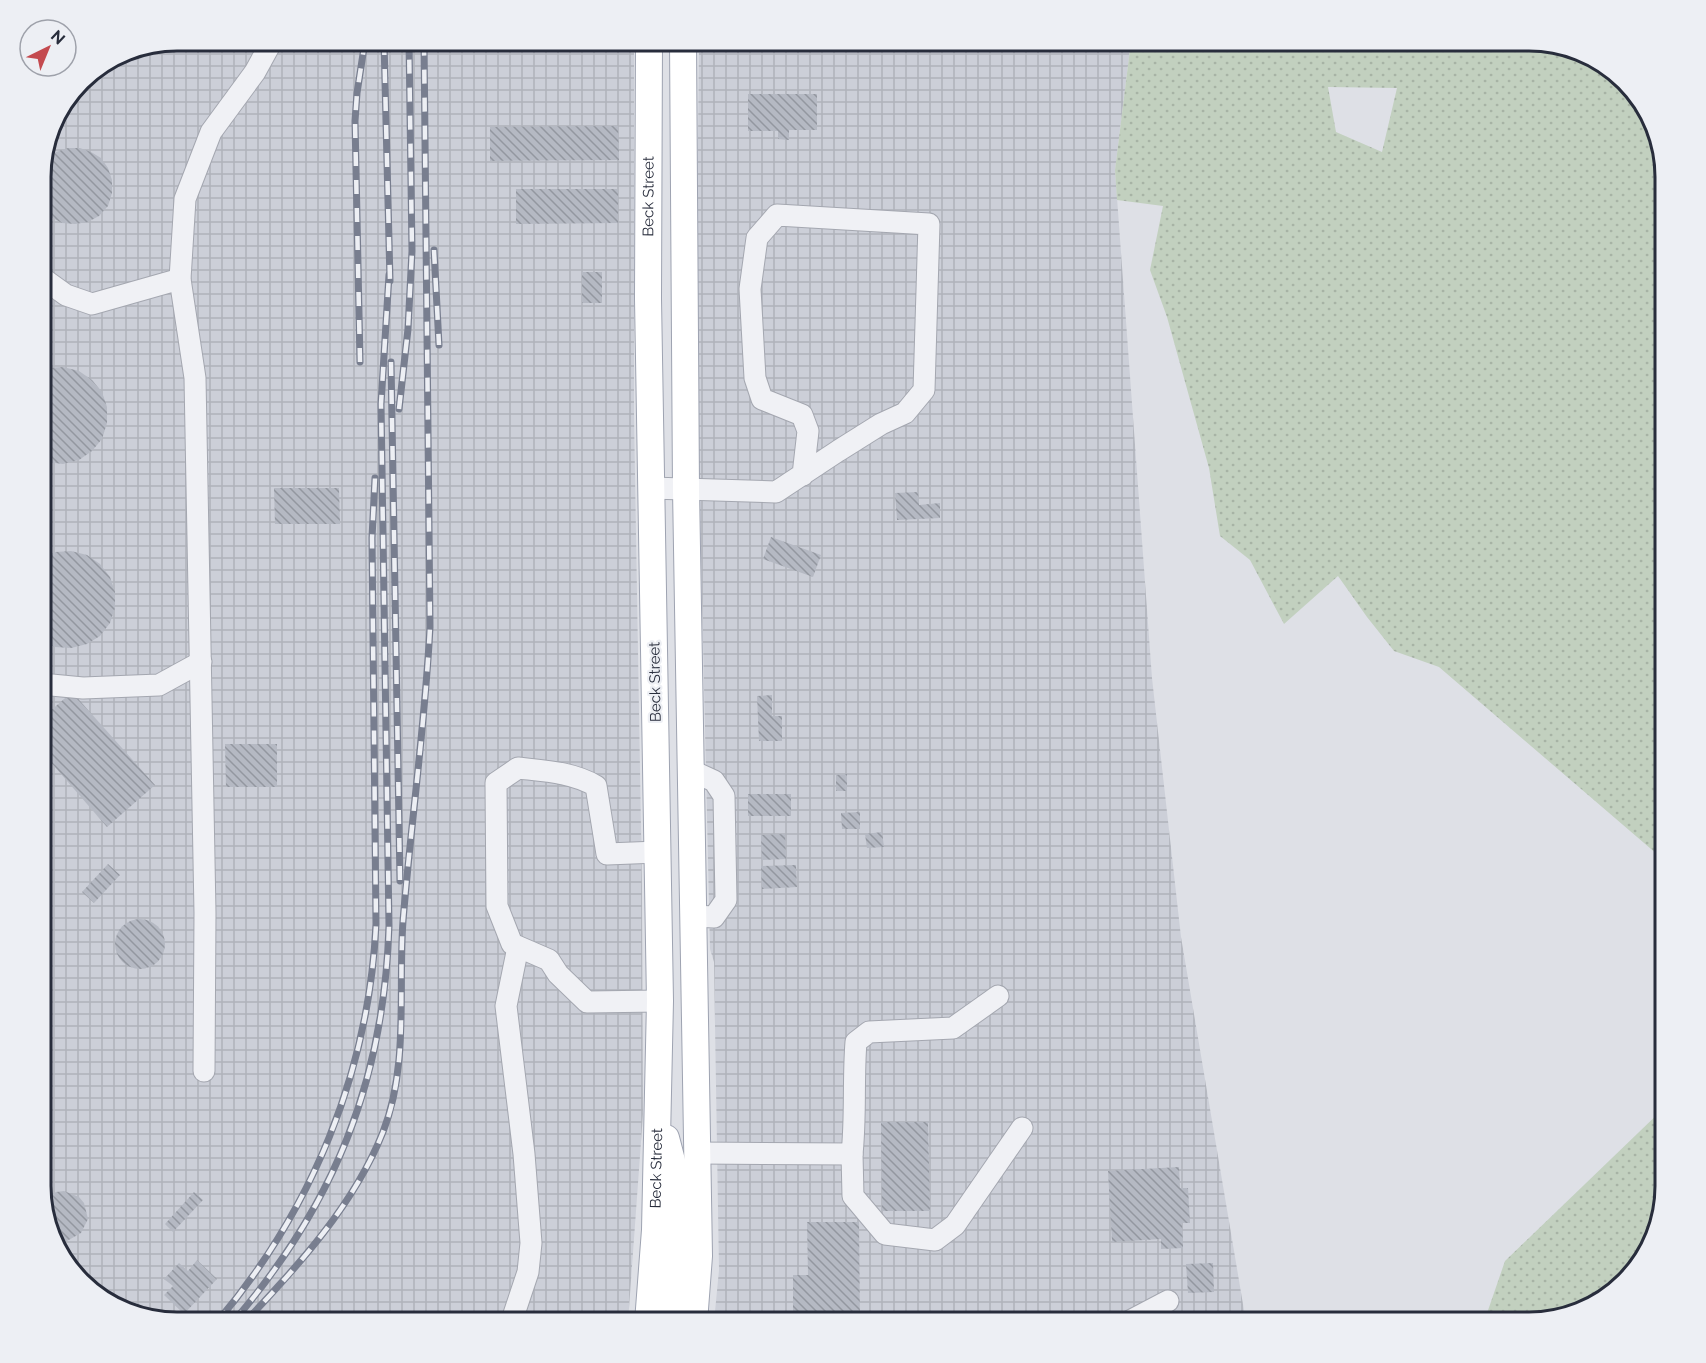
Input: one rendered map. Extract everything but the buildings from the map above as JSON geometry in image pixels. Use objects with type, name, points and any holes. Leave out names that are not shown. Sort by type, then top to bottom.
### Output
[{"type":"main road","name":"Beck Street","points":[[649,51],[648,299],[660,1001],[654,1262],[649,1312]]},
{"type":"main road","points":[[683,51],[686,489],[699,1256],[695,1312]]},
{"type":"main road","points":[[658,1109],[677,1180],[676,1268],[671,1312]]},
{"type":"lane","points":[[204,1071],[205,913],[195,378],[180,279],[185,199],[212,132],[255,72],[266,51]]},
{"type":"lane","points":[[651,488],[776,492],[803,475],[855,440],[881,424],[905,413],[924,390],[929,224],[777,215],[757,238],[750,289],[755,378],[762,399],[802,415],[808,431],[803,475]]},
{"type":"lane","points":[[51,285],[66,296],[92,304],[180,279]]},
{"type":"lane","points":[[51,685],[83,688],[159,685],[201,662]]},
{"type":"lane","points":[[658,852],[607,854],[596,786],[583,779],[561,773],[518,768],[496,783],[497,906],[512,944],[549,960],[558,974],[587,1002],[660,1001]]},
{"type":"lane","points":[[515,1312],[528,1272],[531,1243],[524,1154],[507,1006],[518,947]]},
{"type":"lane","points":[[998,996],[953,1028],[869,1032],[856,1042],[853,1074],[854,1196],[885,1234],[935,1240],[955,1225],[1022,1128]]},
{"type":"lane","points":[[698,1153],[852,1154]]},
{"type":"lane","points":[[1148,1312],[1168,1301]]},
{"type":"shaded area","points":[[169,51],[634,51],[634,416],[642,887],[643,1114],[629,1312],[169,1312],[152,1310],[121,1299],[100,1286],[77,1263],[64,1242],[55,1219],[51,1194],[51,169],[58,137],[72,107],[100,77],[121,64],[152,53]]},
{"type":"shaded area","points":[[699,51],[1130,51],[1115,170],[1152,678],[1181,937],[1244,1312],[715,1312],[719,1270],[714,962],[710,949],[696,335]]},
{"type":"green space","points":[[1130,51],[1545,52],[1562,55],[1599,72],[1629,100],[1642,121],[1653,152],[1655,169],[1655,852],[1439,667],[1394,651],[1338,576],[1284,624],[1250,560],[1220,536],[1209,468],[1167,317],[1150,270],[1163,206],[1117,200],[1115,170]],"holes":[[[1328,87],[1397,88],[1382,152],[1336,132]]]},
{"type":"green space","points":[[1655,1117],[1653,1211],[1642,1242],[1618,1275],[1606,1286],[1585,1299],[1554,1310],[1487,1312],[1505,1261]]},
{"type":"railway","points":[[360,362],[355,121],[363,51]]},
{"type":"railway","points":[[384,51],[390,281]]},
{"type":"railway","points":[[399,409],[408,329],[412,251],[409,51]]},
{"type":"railway","points":[[254,1312],[304,1257],[357,1185],[383,1132],[396,1081],[401,1028],[403,921],[430,627],[424,51]]},
{"type":"railway","points":[[434,250],[439,345]]},
{"type":"railway","points":[[241,1312],[299,1233],[347,1139],[364,1089],[377,1037],[385,983],[389,926],[381,404],[389,275]]},
{"type":"railway","points":[[391,362],[400,881]]},
{"type":"railway","points":[[225,1312],[251,1279],[281,1233],[307,1186],[330,1136],[348,1085],[362,1033],[371,979],[376,924],[372,538],[375,478]]}]
